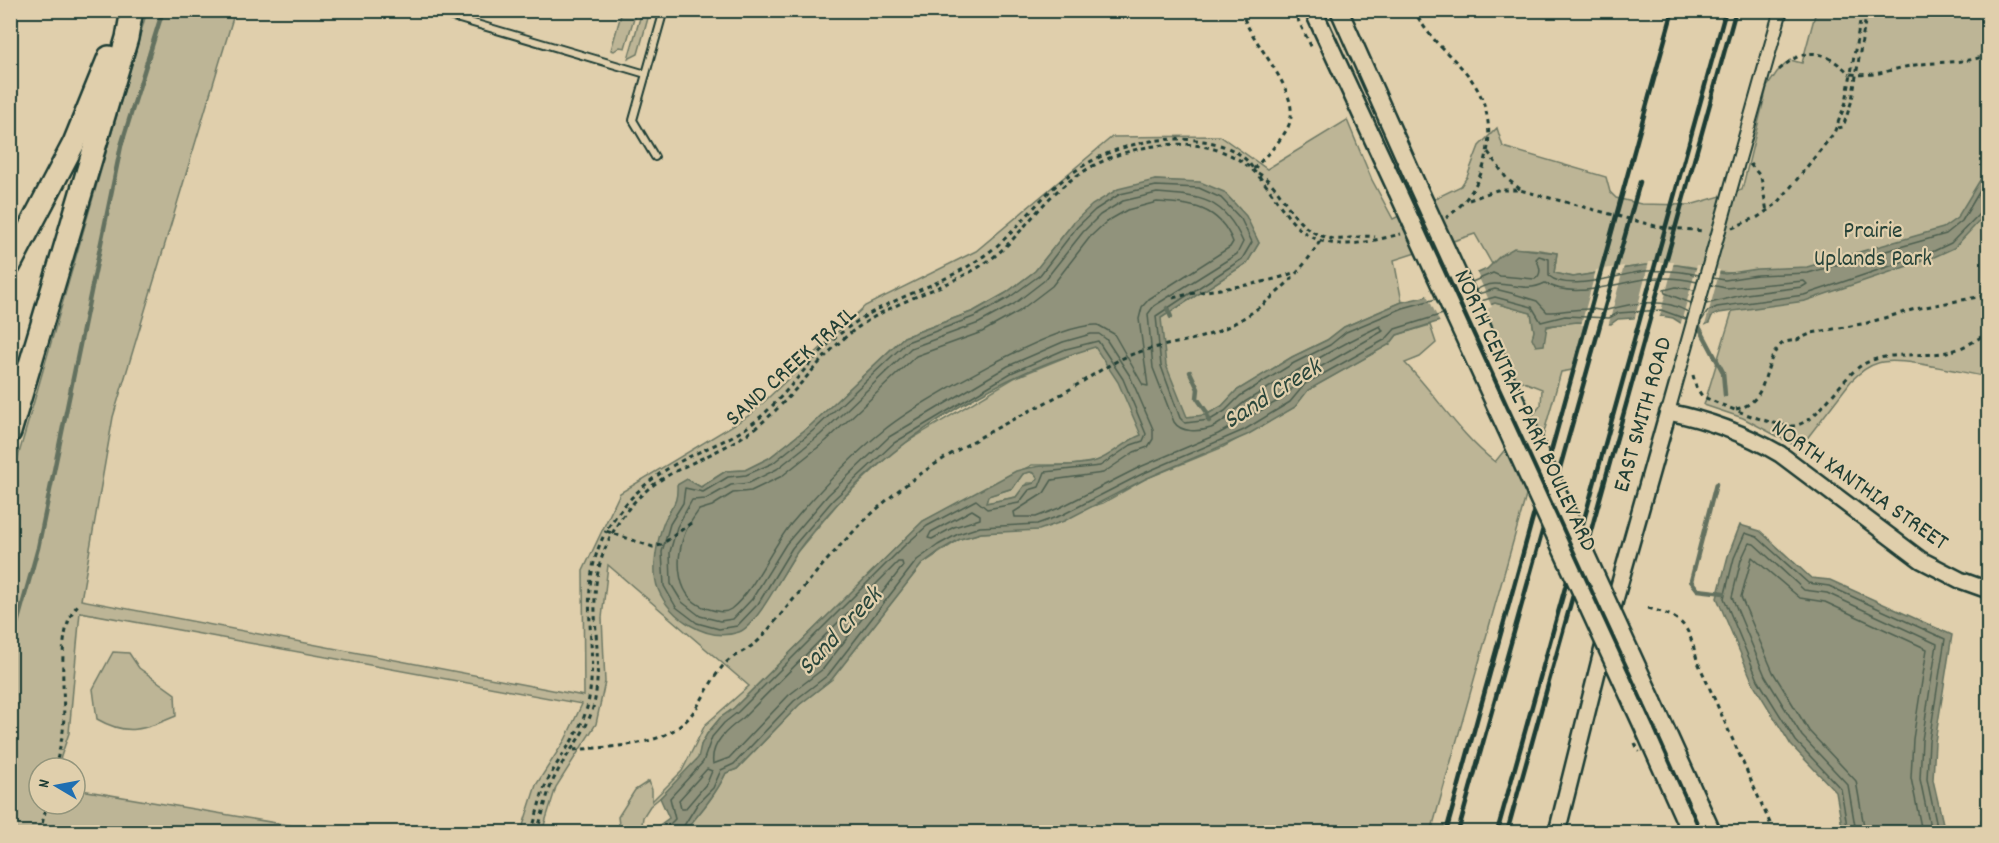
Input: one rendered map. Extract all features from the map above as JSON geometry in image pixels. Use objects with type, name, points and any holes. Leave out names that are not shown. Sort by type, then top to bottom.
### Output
[{"type":"highway","points":[[10,265],[74,143],[130,10]]},
{"type":"highway","points":[[10,432],[127,38],[130,10]]},
{"type":"main road","name":"NORTH CENTRAL PARK BOULEVARD","points":[[1313,10],[1690,832]]},
{"type":"main road","name":"NORTH CENTRAL PARK BOULEVARD","points":[[1339,10],[1712,832]]},
{"type":"street","name":"EAST SMITH ROAD","points":[[1557,832],[1615,600],[1668,412],[1687,364],[1742,167],[1780,10]]},
{"type":"street","name":"NORTH XANTHIA STREET","points":[[1668,412],[1704,420],[1755,439],[1780,454],[1922,560],[1960,580],[1989,590]]},
{"type":"lane","points":[[429,10],[646,74]]},
{"type":"lane","points":[[459,19],[461,10]]},
{"type":"lane","points":[[655,158],[633,120],[664,10]]},
{"type":"path","points":[[1241,10],[1252,39],[1288,93],[1291,105],[1289,125],[1254,170]]},
{"type":"path","points":[[1293,10],[1310,44]]},
{"type":"path","points":[[1413,10],[1432,37],[1473,82],[1483,99],[1488,120],[1488,152],[1482,171],[1467,200],[1497,190],[1520,190],[1659,227],[1679,231],[1709,231]]},
{"type":"path","points":[[1730,228],[1767,212],[1789,191],[1836,129],[1846,102],[1862,10]]},
{"type":"path","points":[[1836,129],[1844,127],[1847,118],[1867,10]]},
{"type":"path","points":[[1777,72],[1790,60],[1809,52],[1823,54],[1851,74],[1856,75],[1884,74],[1915,65],[1964,62],[1989,55]]},
{"type":"path","points":[[531,832],[549,776],[572,743],[585,716],[591,682],[588,590],[594,561],[606,531],[623,506],[648,482],[681,461],[736,434],[759,418],[844,330],[904,295],[973,264],[1017,229],[1053,188],[1086,164],[1128,146],[1180,138],[1208,142],[1231,150],[1247,159],[1254,170],[1266,177],[1291,214],[1310,231],[1332,239],[1366,235],[1379,238]]},
{"type":"path","name":"SAND CREEK TRAIL","points":[[536,832],[552,784],[592,716],[597,691],[594,588],[599,566],[612,534],[632,504],[665,475],[735,441],[768,418],[821,360],[856,328],[895,304],[948,283],[981,266],[1008,244],[1055,193],[1099,162],[1137,149],[1182,144],[1226,153],[1254,170],[1287,218],[1298,229],[1320,241],[1335,244],[1360,242]]},
{"type":"path","points":[[1488,152],[1507,179],[1520,190]]},
{"type":"path","points":[[1742,167],[1747,160],[1761,177],[1767,212]]},
{"type":"path","points":[[574,750],[640,744],[680,726],[701,703],[728,661],[761,638],[818,568],[885,500],[927,469],[1117,361],[1151,348],[1212,333],[1232,324],[1270,298],[1320,241]]},
{"type":"path","points":[[1173,298],[1200,291],[1262,282],[1294,273]]},
{"type":"path","points":[[1736,409],[1755,401],[1763,386],[1769,366],[1784,342],[1797,340],[1812,333],[1867,323],[1916,309],[1989,295]]},
{"type":"path","points":[[1687,364],[1699,393],[1780,425],[1798,425],[1815,412],[1852,372],[1868,362],[1887,356],[1947,352],[1968,345],[1989,332]]},
{"type":"path","points":[[606,531],[653,547],[661,545],[691,523]]},
{"type":"path","points":[[58,756],[63,732],[66,632],[74,610],[79,604]]},
{"type":"path","points":[[1648,608],[1678,619],[1690,632],[1697,660],[1774,832]]},
{"type":"path","points":[[1980,832],[1984,805],[1984,771],[1989,758]]},
{"type":"path","points":[[40,832],[44,816]]},
{"type":"green space","name":"Prairie Uplands Park","points":[[147,11],[235,11],[113,417],[81,600],[584,696],[583,571],[620,493],[750,415],[865,306],[976,251],[1112,137],[1220,136],[1267,169],[1347,120],[1372,180],[1393,219],[1461,186],[1479,146],[1497,128],[1503,147],[1606,177],[1610,192],[1616,198],[1641,204],[1690,205],[1742,190],[1767,87],[1777,72],[1790,60],[1802,63],[1816,11],[1988,11],[1988,377],[1916,363],[1888,361],[1874,364],[1851,381],[1802,445],[1792,444],[1743,418],[1704,405],[1744,272],[1725,273],[1662,265],[1624,268],[1574,277],[1554,273],[1557,253],[1539,250],[1514,250],[1492,264],[1475,234],[1394,260],[1402,302],[1344,327],[1327,340],[1292,357],[1236,391],[1222,406],[1206,415],[1186,417],[1098,461],[1072,465],[1032,465],[923,521],[734,708],[720,718],[701,745],[699,758],[673,787],[650,806],[643,817],[641,832],[620,832],[618,817],[635,790],[649,781],[652,801],[682,771],[705,725],[749,686],[608,565],[602,618],[605,682],[596,724],[556,787],[542,832],[521,832],[536,785],[565,740],[582,704],[80,612],[69,733],[61,756],[27,756],[27,816],[87,816],[87,791],[329,832],[11,832],[11,481]],"holes":[[[1155,180],[1193,183],[1219,191],[1230,199],[1249,224],[1259,243],[1247,263],[1161,318],[1014,378],[898,447],[838,503],[797,552],[762,608],[665,521],[678,501],[726,471],[745,470],[769,458],[811,425],[904,337],[974,311],[1006,293],[1035,271],[1073,223]]]},
{"type":"green space","points":[[622,11],[636,11],[625,48],[620,47],[614,51],[611,50]]},
{"type":"green space","points":[[642,11],[650,11],[638,54],[628,59]]},
{"type":"green space","points":[[1495,303],[1531,313],[1534,331],[1565,322],[1585,322],[1572,370],[1561,372],[1431,832],[684,832],[712,797],[726,773],[737,769],[799,705],[832,679],[922,564],[960,539],[981,533],[1009,531],[1103,503],[1145,479],[1223,447],[1295,407],[1308,390],[1390,344],[1397,335],[1430,325],[1436,343],[1420,357],[1405,363],[1459,427],[1495,462],[1541,405],[1542,389],[1511,377],[1481,308]]},
{"type":"green space","points":[[1035,473],[1038,478],[1034,483],[1028,483],[1016,497],[986,503],[988,496],[1013,488],[1022,474]]},
{"type":"green space","points":[[113,652],[129,653],[139,668],[175,694],[176,716],[136,729],[118,728],[97,719],[93,689]]},
{"type":"water","name":"Sand Creek","points":[[1988,167],[1988,212],[1954,248],[1805,301],[1719,313],[1712,316],[1709,323],[1693,331],[1673,318],[1662,316],[1618,319],[1611,324],[1577,322],[1547,326],[1544,345],[1536,346],[1532,338],[1534,331],[1531,313],[1495,303],[1397,335],[1390,344],[1308,390],[1295,407],[1247,435],[1145,479],[1064,521],[1039,530],[981,533],[960,539],[922,564],[832,679],[799,705],[737,769],[726,773],[712,796],[684,832],[650,832],[669,818],[660,798],[698,758],[707,734],[720,718],[734,708],[923,521],[1016,471],[1096,461],[1141,435],[1118,382],[1095,347],[1024,373],[956,409],[893,452],[838,503],[807,539],[754,619],[739,632],[727,634],[702,631],[680,618],[671,610],[658,589],[655,573],[657,546],[664,522],[675,501],[677,485],[687,479],[701,487],[726,471],[745,470],[769,458],[811,425],[904,337],[974,311],[1006,293],[1035,271],[1073,223],[1092,205],[1118,189],[1155,180],[1200,182],[1224,192],[1246,216],[1259,243],[1247,263],[1161,318],[1166,365],[1187,417],[1206,415],[1222,406],[1236,391],[1292,357],[1327,340],[1344,327],[1402,302],[1424,297],[1487,269],[1500,256],[1514,248],[1557,253],[1554,273],[1573,277],[1645,265],[1677,265],[1725,274],[1757,269],[1807,267],[1943,228],[1957,218]],"holes":[[[1034,473],[1038,478],[1034,483],[1024,486],[1016,497],[986,503],[988,496],[1013,488],[1023,474]]]},
{"type":"water","points":[[1740,525],[1760,531],[1811,578],[1830,580],[1952,635],[1935,742],[1933,780],[1945,832],[1843,832],[1836,792],[1791,745],[1753,683],[1717,598],[1728,556]]},
{"type":"pier","points":[[1649,262],[1674,262],[1659,319],[1634,321]]},
{"type":"pier","points":[[1697,265],[1720,270],[1704,329],[1692,334],[1680,326]]},
{"type":"pier","points":[[1624,266],[1608,327],[1581,325],[1596,270]]},
{"type":"pier","points":[[1476,271],[1492,307],[1441,325],[1426,293]]},
{"type":"waterway","points":[[10,649],[38,548],[121,146],[163,10]]},
{"type":"waterway","points":[[1167,308],[1171,317]]},
{"type":"waterway","points":[[1697,323],[1723,372],[1725,395]]},
{"type":"waterway","name":"Sand Creek","points":[[1190,372],[1198,389],[1197,398],[1206,411],[1209,421]]},
{"type":"waterway","points":[[1716,484],[1691,581],[1698,590],[1724,593]]},
{"type":"railway","points":[[1446,832],[1673,10]]},
{"type":"railway","points":[[1497,832],[1726,10]]},
{"type":"railway","points":[[1507,832],[1736,10]]},
{"type":"railway","points":[[1458,832],[1640,182]]}]
